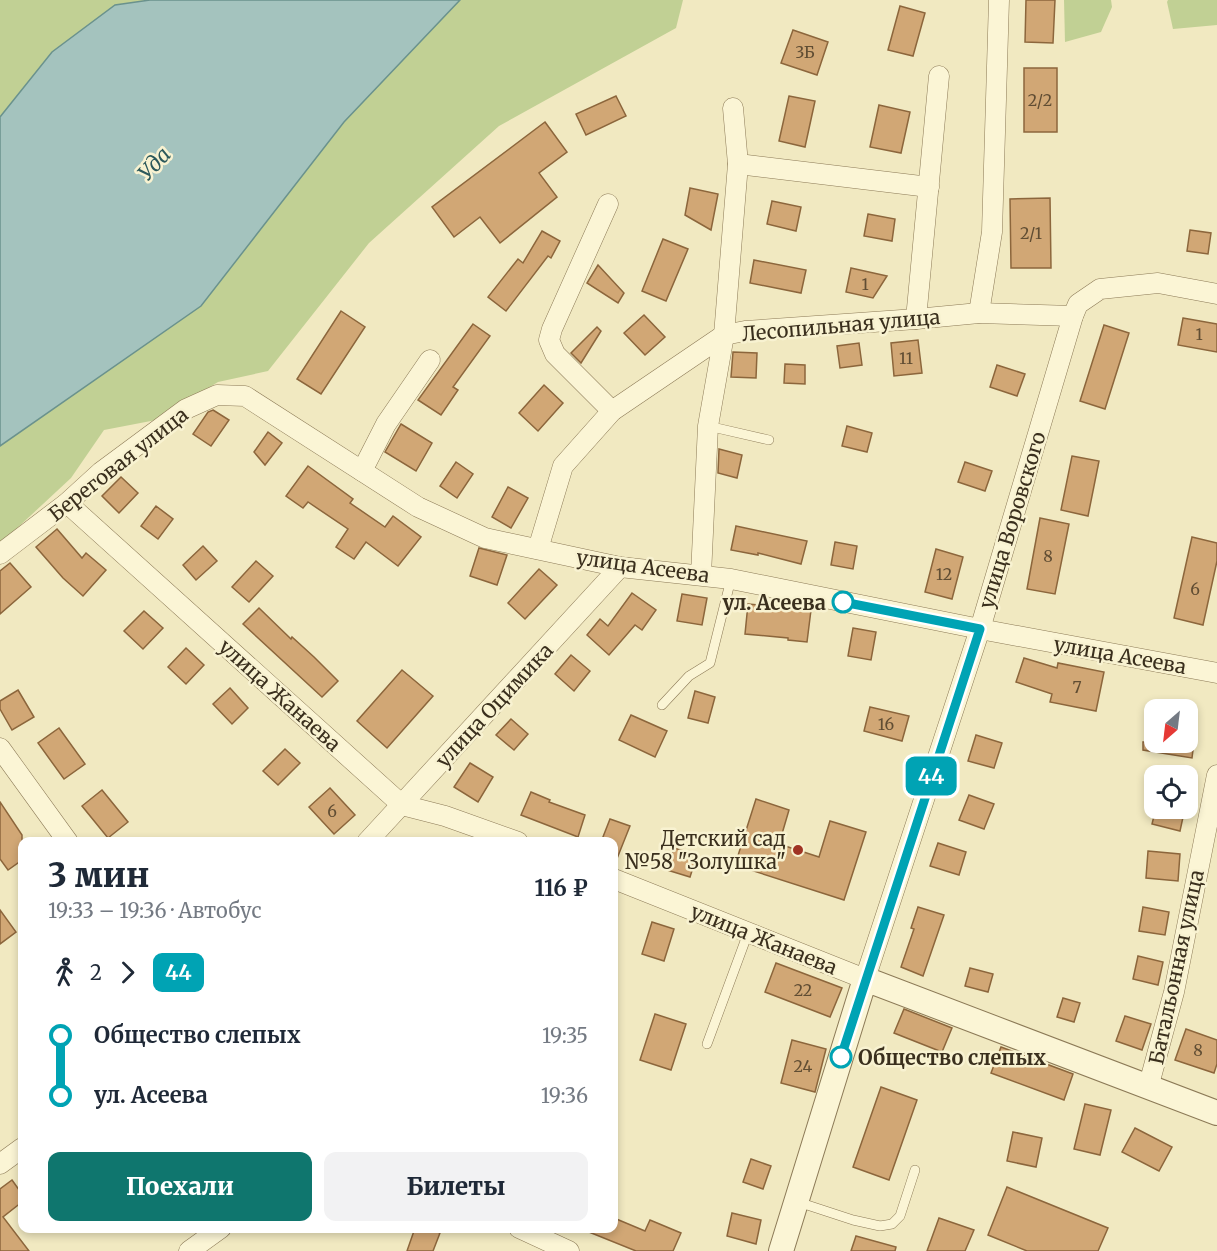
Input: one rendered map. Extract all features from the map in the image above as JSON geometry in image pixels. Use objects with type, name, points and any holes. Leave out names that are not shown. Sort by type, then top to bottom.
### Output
[{"type":"street","points":[[979,313],[992,232],[999,0]]},
{"type":"street","points":[[916,319],[939,76]]},
{"type":"street","points":[[701,575],[708,426],[724,335],[738,164],[733,108]]},
{"type":"street","points":[[738,164],[929,187]]},
{"type":"street","points":[[608,204],[549,340],[555,354],[612,411]]},
{"type":"street","points":[[1076,310],[1100,289],[1158,283],[1217,294]]},
{"type":"street","name":"Лесопильная улица","points":[[538,549],[563,465],[612,411],[724,335],[745,331],[979,313],[1076,310]]},
{"type":"street","name":"улица Воровского","points":[[781,1251],[865,979],[980,629],[1076,310]]},
{"type":"street","points":[[362,471],[386,424],[430,360]]},
{"type":"street","name":"Береговая улица","points":[[0,555],[67,503],[101,472],[186,409],[217,395],[245,396]]},
{"type":"street","name":"улица Асеева","points":[[245,396],[418,507],[485,538],[620,567],[731,579],[980,629],[1217,673]]},
{"type":"street","name":"улица Жанаева","points":[[67,503],[402,805],[445,816],[487,836]]},
{"type":"street","name":"улица Оцимика","points":[[372,837],[620,567]]},
{"type":"street","points":[[0,748],[64,837]]},
{"type":"street","name":"Батальонная улица","points":[[1148,1088],[1174,992],[1217,775]]},
{"type":"street","name":"улица Жанаева","points":[[618,881],[865,979],[1217,1113]]},
{"type":"street","points":[[0,1164],[18,1151]]},
{"type":"street","points":[[189,1251],[214,1233]]},
{"type":"street","points":[[530,1233],[569,1251]]},
{"type":"lane","points":[[708,426],[769,440]]},
{"type":"lane","points":[[662,705],[688,676],[710,663],[731,579]]},
{"type":"lane","points":[[707,1044],[748,933]]},
{"type":"lane","points":[[796,1201],[853,1220],[880,1226],[892,1224],[900,1216],[915,1170]]},
{"type":"green space","points":[[0,0],[150,0],[115,5],[52,52],[0,117]]},
{"type":"green space","points":[[460,0],[683,0],[676,28],[499,126],[369,243],[268,371],[218,382],[156,420],[104,430],[71,478],[0,544],[0,446],[97,378]]},
{"type":"green space","points":[[1064,0],[1111,0],[1112,7],[1101,32],[1065,42]]},
{"type":"green space","points":[[1168,0],[1217,0],[1217,25],[1173,29]]},
{"type":"water","name":"Уда","points":[[150,0],[460,0],[344,122],[201,306],[0,446],[0,117],[52,52],[115,5]]},
{"type":"building","points":[[1026,0],[1055,0],[1053,43],[1025,42]]},
{"type":"building","points":[[900,6],[925,13],[913,56],[888,50]]},
{"type":"building","points":[[793,30],[828,42],[817,75],[781,63]]},
{"type":"building","points":[[1024,68],[1057,68],[1057,132],[1024,132]]},
{"type":"building","points":[[616,96],[626,116],[586,135],[576,114]]},
{"type":"building","points":[[789,96],[815,101],[805,147],[779,141]]},
{"type":"building","points":[[879,105],[910,112],[901,153],[870,147]]},
{"type":"building","points":[[545,122],[567,152],[539,173],[557,197],[500,243],[480,217],[454,237],[432,207]]},
{"type":"building","points":[[690,188],[718,194],[711,230],[685,215]]},
{"type":"building","points":[[1050,198],[1051,268],[1011,268],[1010,199]]},
{"type":"building","points":[[772,201],[801,207],[796,231],[767,224]]},
{"type":"building","points":[[868,214],[895,219],[892,241],[864,236]]},
{"type":"building","points":[[1190,230],[1211,233],[1208,254],[1187,251]]},
{"type":"building","points":[[542,231],[560,241],[551,258],[548,256],[506,311],[488,297],[518,259],[523,263]]},
{"type":"building","points":[[663,239],[688,249],[666,301],[642,291]]},
{"type":"building","points":[[754,260],[806,270],[801,293],[750,283]]},
{"type":"building","points":[[598,265],[624,293],[618,303],[587,283]]},
{"type":"building","points":[[851,268],[887,276],[873,298],[846,292]]},
{"type":"building","points":[[341,311],[365,327],[321,394],[297,379]]},
{"type":"building","points":[[644,315],[665,337],[645,355],[624,333]]},
{"type":"building","points":[[1183,318],[1217,324],[1217,352],[1178,345]]},
{"type":"building","points":[[473,324],[490,336],[453,387],[458,390],[441,415],[418,400]]},
{"type":"building","points":[[1104,325],[1129,333],[1105,409],[1080,401]]},
{"type":"building","points":[[597,327],[601,331],[581,363],[571,353]]},
{"type":"building","points":[[918,340],[922,373],[894,376],[891,343]]},
{"type":"building","points":[[859,343],[862,365],[840,368],[837,346]]},
{"type":"building","points":[[733,352],[757,353],[756,378],[731,377]]},
{"type":"building","points":[[785,364],[805,365],[805,384],[784,383]]},
{"type":"building","points":[[997,365],[1025,374],[1017,396],[990,387]]},
{"type":"building","points":[[544,385],[563,403],[538,431],[519,413]]},
{"type":"building","points":[[213,410],[229,420],[211,446],[193,434],[208,412]]},
{"type":"building","points":[[401,424],[432,443],[416,471],[385,452]]},
{"type":"building","points":[[847,426],[872,433],[867,452],[842,446]]},
{"type":"building","points":[[268,432],[282,443],[265,465],[254,452]]},
{"type":"building","points":[[719,449],[742,455],[737,478],[718,473]]},
{"type":"building","points":[[1072,456],[1099,461],[1088,516],[1061,510]]},
{"type":"building","points":[[456,462],[473,474],[457,498],[440,486]]},
{"type":"building","points":[[965,462],[992,471],[985,491],[958,482]]},
{"type":"building","points":[[308,466],[353,499],[350,503],[385,527],[393,516],[421,537],[398,566],[366,542],[354,559],[336,547],[348,529],[308,502],[303,508],[286,496]]},
{"type":"building","points":[[121,477],[138,493],[119,513],[102,496]]},
{"type":"building","points":[[508,487],[528,498],[511,528],[492,517]]},
{"type":"building","points":[[156,506],[173,519],[158,539],[141,526]]},
{"type":"building","points":[[1040,518],[1069,524],[1055,594],[1027,589]]},
{"type":"building","points":[[736,526],[807,541],[801,564],[758,553],[758,555],[731,550]]},
{"type":"building","points":[[57,529],[82,558],[86,553],[106,570],[83,596],[63,578],[36,547]]},
{"type":"building","points":[[1192,537],[1217,543],[1217,561],[1203,625],[1174,618]]},
{"type":"building","points":[[835,542],[857,546],[853,569],[831,565]]},
{"type":"building","points":[[203,546],[217,561],[196,580],[183,565]]},
{"type":"building","points":[[479,548],[507,555],[497,585],[470,576]]},
{"type":"building","points":[[936,549],[963,557],[952,599],[925,592]]},
{"type":"building","points":[[256,561],[273,576],[249,602],[232,587]]},
{"type":"building","points":[[10,563],[31,587],[0,614],[0,571]]},
{"type":"building","points":[[539,569],[557,585],[525,619],[508,603]]},
{"type":"building","points":[[632,593],[656,610],[642,630],[635,625],[609,655],[587,635],[600,619],[608,626]]},
{"type":"building","points":[[682,594],[707,598],[702,625],[677,621]]},
{"type":"building","points":[[748,604],[811,610],[807,642],[745,634]]},
{"type":"building","points":[[259,608],[338,681],[322,697],[243,624]]},
{"type":"building","points":[[144,611],[163,628],[143,649],[124,631]]},
{"type":"building","points":[[853,628],[876,632],[871,660],[848,656]]},
{"type":"building","points":[[186,648],[204,665],[186,684],[168,667]]},
{"type":"building","points":[[571,655],[590,671],[574,691],[555,674]]},
{"type":"building","points":[[1024,658],[1057,668],[1058,663],[1104,672],[1096,711],[1050,702],[1052,694],[1016,682]]},
{"type":"building","points":[[402,670],[433,696],[387,748],[357,721]]},
{"type":"building","points":[[230,688],[248,708],[232,724],[213,704]]},
{"type":"building","points":[[18,690],[34,717],[12,730],[0,709],[0,701]]},
{"type":"building","points":[[695,691],[715,697],[708,723],[688,718]]},
{"type":"building","points":[[870,707],[909,716],[902,741],[864,731]]},
{"type":"building","points":[[631,715],[667,731],[655,757],[619,740]]},
{"type":"building","points":[[511,719],[528,734],[514,750],[496,735]]},
{"type":"building","points":[[59,728],[85,764],[64,779],[38,743]]},
{"type":"building","points":[[976,735],[1002,743],[994,768],[968,761]]},
{"type":"building","points":[[285,749],[300,763],[278,785],[263,771]]},
{"type":"building","points":[[1161,753],[1193,753],[1192,758]]},
{"type":"building","points":[[470,763],[493,777],[478,802],[454,787]]},
{"type":"building","points":[[330,788],[355,815],[334,834],[309,807]]},
{"type":"building","points":[[102,790],[128,822],[107,837],[82,806]]},
{"type":"building","points":[[531,792],[550,800],[549,802],[585,815],[578,837],[521,815]]},
{"type":"building","points":[[969,795],[994,804],[984,829],[959,820]]},
{"type":"building","points":[[756,799],[789,810],[779,844],[819,857],[830,821],[866,832],[844,900],[735,865]]},
{"type":"building","points":[[0,802],[22,837],[18,837],[18,863],[8,870],[0,859]]},
{"type":"building","points":[[610,819],[630,826],[618,856],[618,837],[603,837]]},
{"type":"building","points":[[1153,819],[1183,819],[1180,831],[1152,824]]},
{"type":"building","points":[[938,843],[966,852],[959,875],[930,866]]},
{"type":"building","points":[[674,848],[697,855],[690,877],[667,870]]},
{"type":"building","points":[[1148,851],[1180,854],[1178,881],[1146,878]]},
{"type":"building","points":[[918,907],[944,915],[923,976],[901,967],[914,929],[911,928]]},
{"type":"building","points":[[1143,907],[1169,912],[1165,935],[1139,931]]},
{"type":"building","points":[[0,910],[16,932],[0,944]]},
{"type":"building","points":[[652,922],[674,929],[664,961],[642,954]]},
{"type":"building","points":[[1138,956],[1163,962],[1158,985],[1133,979]]},
{"type":"building","points":[[776,963],[842,988],[830,1017],[765,992]]},
{"type":"building","points":[[970,968],[993,974],[988,992],[965,986]]},
{"type":"building","points":[[1063,998],[1080,1003],[1074,1022],[1057,1017]]},
{"type":"building","points":[[904,1009],[952,1028],[942,1052],[894,1033]]},
{"type":"building","points":[[655,1014],[686,1024],[671,1070],[640,1060]]},
{"type":"building","points":[[1125,1016],[1151,1024],[1142,1050],[1116,1041]]},
{"type":"building","points":[[1186,1029],[1217,1040],[1217,1064],[1214,1073],[1175,1060]]},
{"type":"building","points":[[792,1040],[826,1049],[815,1092],[781,1083]]},
{"type":"building","points":[[1001,1047],[1073,1074],[1064,1100],[991,1073]]},
{"type":"building","points":[[881,1087],[917,1100],[889,1180],[853,1167]]},
{"type":"building","points":[[1085,1104],[1111,1110],[1100,1155],[1074,1149]]},
{"type":"building","points":[[1135,1128],[1172,1147],[1159,1171],[1122,1152]]},
{"type":"building","points":[[1013,1132],[1042,1138],[1036,1167],[1007,1161]]},
{"type":"building","points":[[751,1159],[771,1166],[763,1189],[743,1182]]},
{"type":"building","points":[[12,1180],[18,1188],[18,1205],[3,1217],[29,1251],[0,1251],[0,1189]]},
{"type":"building","points":[[1007,1187],[1108,1228],[1098,1251],[1027,1251],[988,1235]]},
{"type":"building","points":[[732,1213],[761,1220],[756,1244],[727,1236]]},
{"type":"building","points":[[939,1218],[974,1230],[965,1251],[927,1251]]},
{"type":"building","points":[[618,1220],[645,1231],[650,1220],[681,1233],[673,1251],[636,1251],[591,1233],[618,1233]]},
{"type":"building","points":[[413,1233],[440,1233],[433,1251],[407,1251]]},
{"type":"building","points":[[856,1236],[896,1247],[895,1251],[851,1251]]},
{"type":"bus line","name":"44","points":[[841,1057],[980,629],[843,602]]},
{"type":"place","name":"ул. Асеева","points":[[843,602]]},
{"type":"place","name":"Детский сад №58 \"Золушка\"","points":[[798,850]]},
{"type":"place","name":"Общество слепых","points":[[841,1057]]}]
